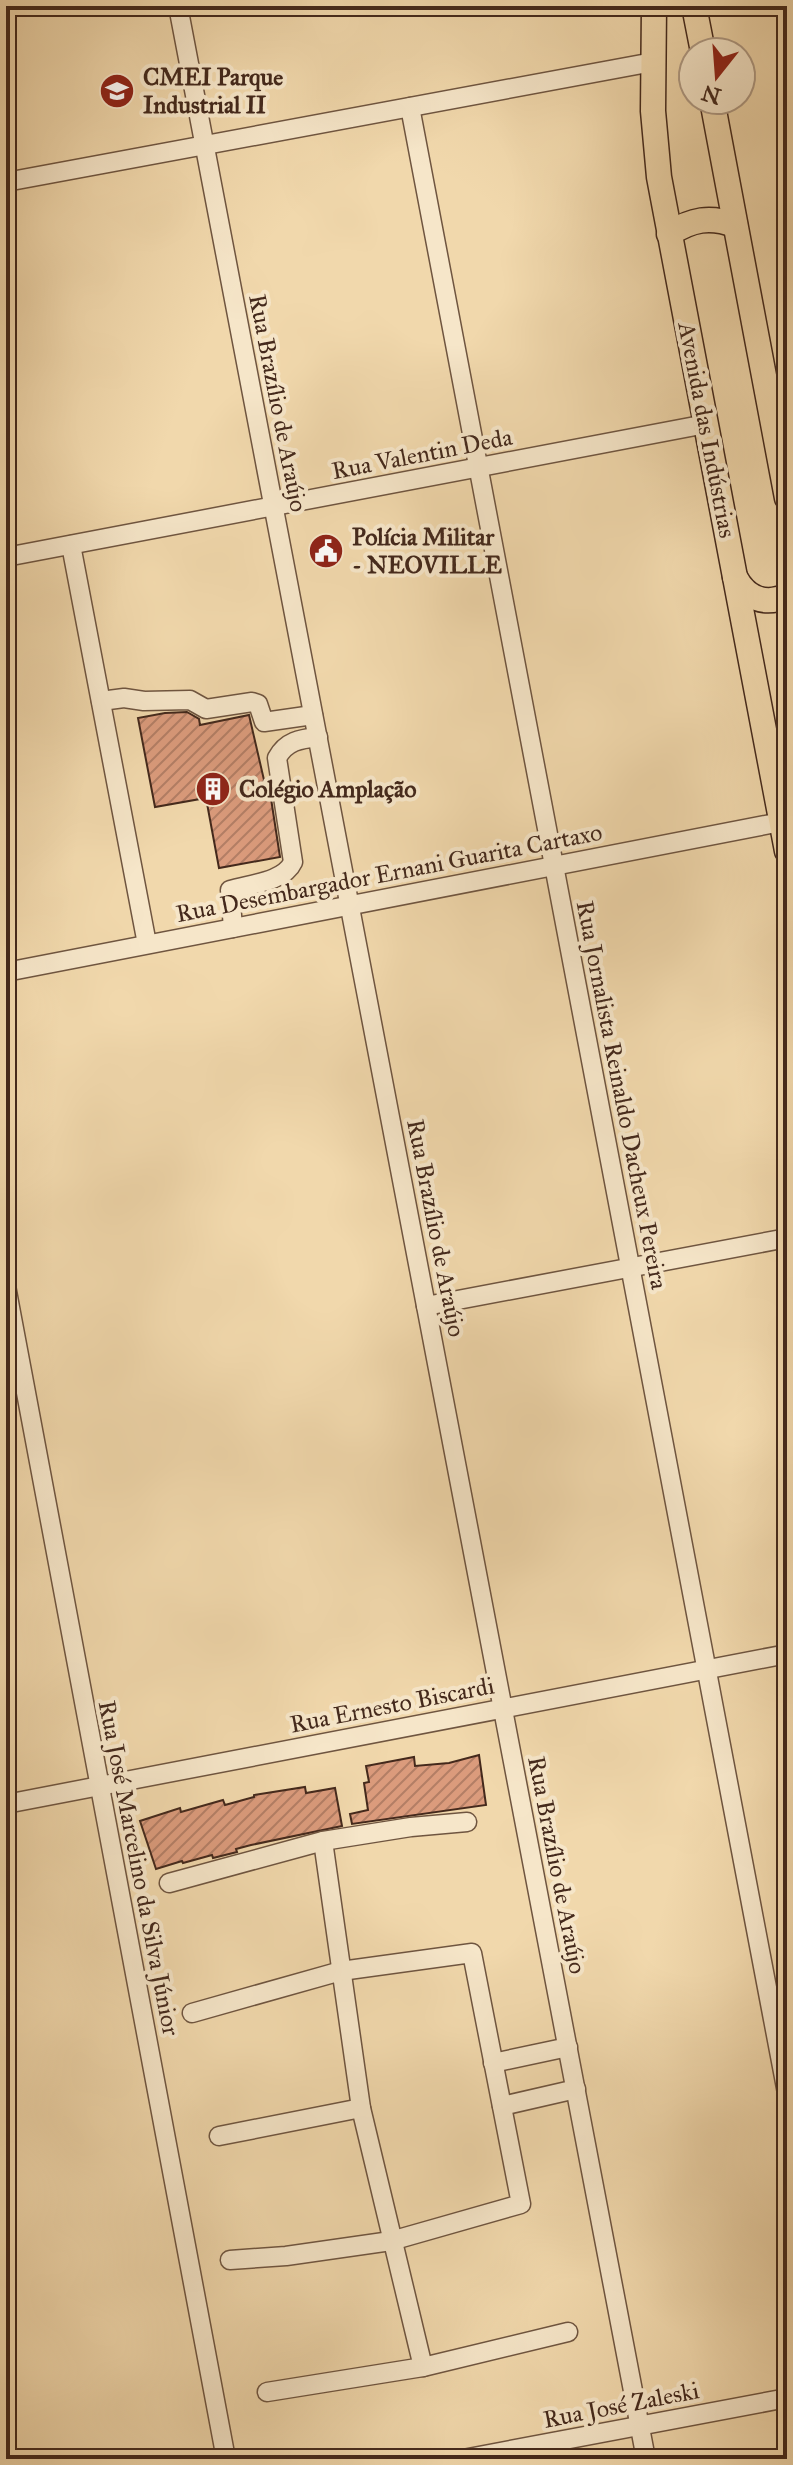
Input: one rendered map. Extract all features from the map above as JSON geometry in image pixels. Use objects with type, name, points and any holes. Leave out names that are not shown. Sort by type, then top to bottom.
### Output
[{"type":"main road","name":"Avenida das Indústrias","points":[[654,6],[654,143],[787,851]]},
{"type":"main road","points":[[694,6],[700,36]]},
{"type":"main road","points":[[715,116],[735,225],[778,407],[787,498]]},
{"type":"main road","points":[[669,234],[684,224],[702,219],[735,225]]},
{"type":"main road","points":[[735,577],[743,592],[760,600],[787,596]]},
{"type":"street","name":"Rua Brazílio de Araújo","points":[[178,6],[646,2459]]},
{"type":"street","points":[[6,182],[653,62]]},
{"type":"street","name":"Rua Jornalista Reinaldo Dacheux Pereira","points":[[410,107],[787,2093]]},
{"type":"street","name":"Rua Valentin Deda","points":[[6,557],[706,424]]},
{"type":"street","points":[[71,545],[147,944]]},
{"type":"street","points":[[101,701],[124,698],[190,700],[206,709],[252,702],[258,704],[264,722],[313,715]]},
{"type":"street","points":[[233,928],[230,890],[281,875],[290,869],[293,862],[277,758],[282,748],[295,740],[318,737]]},
{"type":"street","name":"Rua Desembargador Ernani Guarita Cartaxo","points":[[6,972],[781,822]]},
{"type":"street","points":[[426,1306],[787,1238]]},
{"type":"street","name":"Rua José Marcelino da Silva Júnior","points":[[6,1286],[226,2459]]},
{"type":"street","name":"Rua Ernesto Biscardi","points":[[6,1804],[787,1654]]},
{"type":"street","points":[[169,1883],[323,1841],[467,1822]]},
{"type":"street","points":[[323,1841],[361,2108],[423,2367]]},
{"type":"street","points":[[192,2013],[341,1971],[472,1953],[521,2204],[391,2241],[302,2254],[230,2260]]},
{"type":"street","points":[[493,2063],[568,2047]]},
{"type":"street","points":[[502,2106],[576,2089]]},
{"type":"street","points":[[219,2136],[361,2108]]},
{"type":"street","points":[[267,2392],[423,2367],[568,2332]]},
{"type":"street","name":"Rua José Zaleski","points":[[463,2459],[787,2398]]},
{"type":"building","name":"Colégio Amplação","points":[[187,712],[199,719],[200,725],[249,715],[264,780],[268,779],[280,857],[219,868],[206,798],[155,807],[138,718]]},
{"type":"building","points":[[479,1755],[486,1805],[352,1824],[350,1814],[368,1810],[364,1783],[369,1782],[366,1766],[414,1757],[415,1766],[449,1763]]},
{"type":"building","points":[[305,1787],[306,1793],[335,1788],[342,1826],[156,1869],[140,1821],[180,1808],[181,1812],[223,1800],[225,1805],[254,1795]]},
{"type":"place","name":"CMEI Parque Industrial II","points":[[117,91]]},
{"type":"place","name":"Polícia Militar - NEOVILLE","points":[[326,551]]},
{"type":"place","name":"Colégio Amplação","points":[[213,789]]}]
